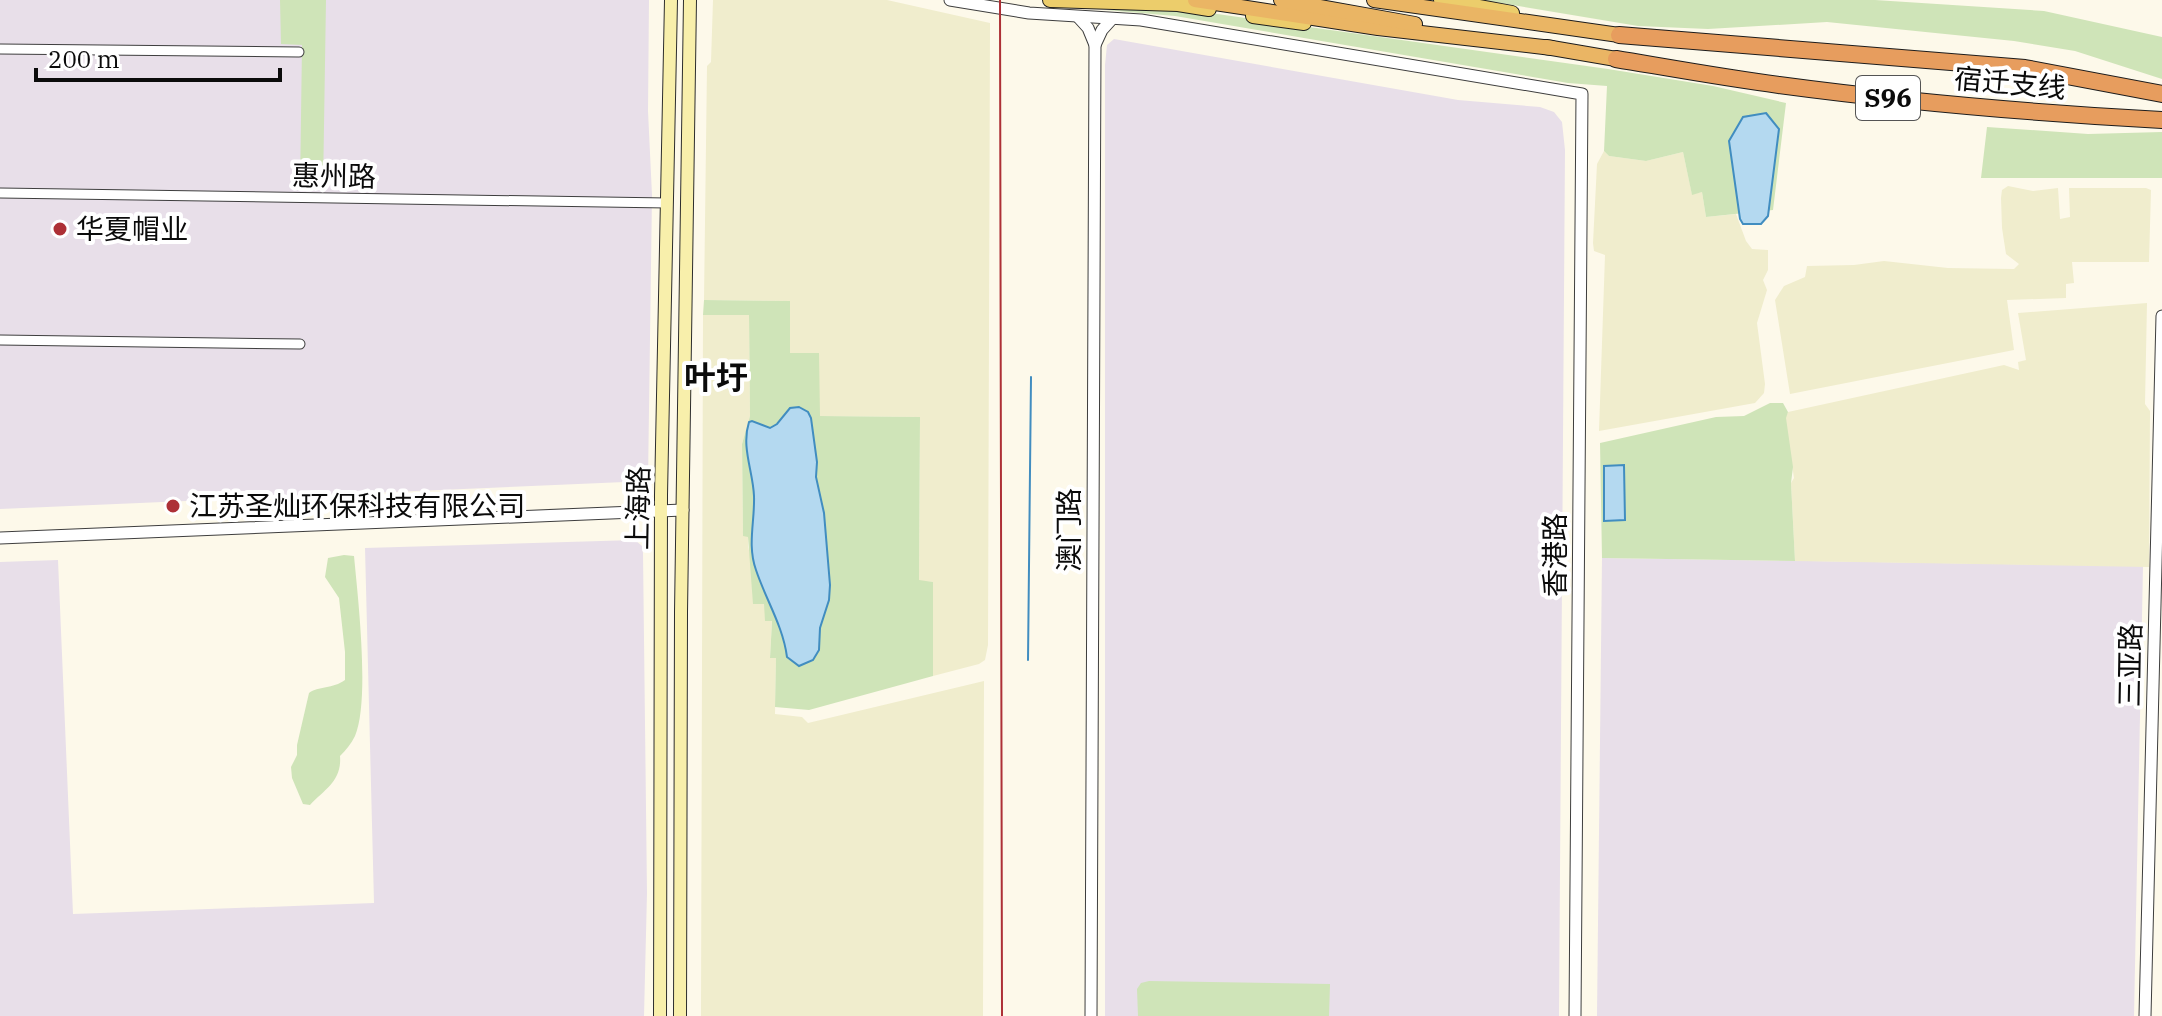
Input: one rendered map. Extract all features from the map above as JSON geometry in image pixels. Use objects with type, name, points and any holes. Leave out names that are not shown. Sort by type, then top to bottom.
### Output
[{"type":"highway","points":[[1195,0],[1378,28],[1552,48]]},
{"type":"highway","points":[[1281,0],[1616,59]]},
{"type":"highway","points":[[1374,0],[1619,35]]},
{"type":"highway","points":[[1409,0],[1462,14]]},
{"type":"highway","name":"宿迁支线","points":[[1619,35],[2025,68],[2162,94]]},
{"type":"highway","name":"宿迁支线","points":[[1616,59],[1777,85],[1925,102],[2018,112],[2162,120]]},
{"type":"main road","name":"上海路","points":[[660,1016],[661,510],[669,0]]},
{"type":"main road","name":"上海路","points":[[680,1016],[681,612],[689,79],[693,0]]},
{"type":"main road","points":[[1050,0],[1178,4],[1400,37],[1470,45],[1552,48]]},
{"type":"main road","points":[[1441,0],[1514,14],[1559,28]]},
{"type":"main road","points":[[663,419],[673,422],[684,416]]},
{"type":"main road","points":[[661,616],[669,605],[678,606],[681,612]]},
{"type":"street","points":[[950,0],[1029,13],[1112,19]]},
{"type":"street","points":[[1078,17],[1088,28],[1095,45]]},
{"type":"street","points":[[1095,45],[1112,19]]},
{"type":"street","name":"香港路","points":[[1112,19],[1141,20],[1582,94],[1575,1016]]},
{"type":"street","name":"澳门路","points":[[1091,1016],[1095,45]]},
{"type":"street","points":[[0,49],[299,52]]},
{"type":"street","name":"惠州路","points":[[0,193],[667,203]]},
{"type":"street","name":"三亚路","points":[[2145,1016],[2162,316]]},
{"type":"street","points":[[0,340],[300,344]]},
{"type":"street","points":[[0,538],[683,510]]},
{"type":"shaded area","points":[[0,0],[649,0],[648,111],[652,195],[648,481],[0,509]]},
{"type":"shaded area","points":[[713,0],[887,0],[990,23],[988,645],[985,660],[979,664],[933,676],[933,582],[919,581],[920,417],[819,416],[819,354],[790,353],[790,301],[704,300],[707,66],[711,62]]},
{"type":"shaded area","points":[[1114,39],[1458,100],[1540,107],[1554,112],[1562,122],[1565,150],[1559,1016],[1105,1016],[1105,65],[1107,45]]},
{"type":"shaded area","points":[[1604,151],[1609,156],[1646,161],[1683,152],[1692,194],[1702,192],[1706,217],[1736,214],[1752,249],[1768,250],[1768,270],[1763,280],[1767,290],[1757,323],[1765,384],[1764,393],[1755,403],[1599,431],[1605,255],[1594,251],[1593,243],[1597,164]]},
{"type":"shaded area","points":[[2008,186],[2033,191],[2058,188],[2060,219],[2070,217],[2069,188],[2151,190],[2149,262],[2072,262],[2074,283],[2066,284],[2066,298],[2007,300],[2014,350],[1790,394],[1775,300],[1784,286],[1805,277],[1807,266],[1884,261],[1948,268],[2014,269],[2019,264],[2006,254],[2002,228],[2002,190]]},
{"type":"shaded area","points":[[2147,303],[2145,404],[2150,411],[2149,567],[1795,561],[1791,483],[1794,478],[1785,418],[1788,412],[2004,365],[2019,370],[2018,362],[2026,360],[2018,313]]},
{"type":"shaded area","points":[[703,315],[749,315],[750,416],[742,444],[743,536],[748,536],[748,547],[764,604],[772,620],[770,657],[776,658],[775,714],[802,717],[808,723],[984,681],[983,1016],[701,1016]]},
{"type":"shaded area","points":[[635,540],[642,546],[643,553],[647,893],[644,1016],[0,1016],[0,562],[58,560],[73,914],[374,903],[365,548]]},
{"type":"shaded area","points":[[1602,558],[2143,566],[2134,1016],[1597,1016]]},
{"type":"green space","points":[[280,0],[326,0],[323,189],[300,189],[302,45],[281,44]]},
{"type":"green space","points":[[1483,0],[1875,0],[2044,11],[2162,37],[2162,79],[2075,51],[2014,41],[1827,22],[1708,29],[1638,26]]},
{"type":"green space","points":[[1106,10],[1189,10],[1608,69],[1713,86],[1786,103],[1773,210],[1706,217],[1702,192],[1692,195],[1683,152],[1646,161],[1609,156],[1604,151],[1607,86],[1568,83],[1175,16]]},
{"type":"green space","points":[[1987,127],[2088,134],[2162,132],[2162,178],[1981,178]]},
{"type":"green space","points":[[704,300],[790,301],[790,353],[819,353],[820,416],[920,417],[919,580],[933,582],[933,676],[809,710],[775,707],[776,658],[770,658],[772,621],[765,621],[764,604],[753,604],[748,537],[743,536],[742,444],[750,416],[749,315],[703,315]]},
{"type":"green space","points":[[1770,403],[1783,403],[1788,412],[1786,418],[1793,467],[1795,561],[1602,558],[1600,443],[1716,417],[1744,416]]},
{"type":"green space","points":[[354,556],[358,597],[362,649],[359,720],[355,736],[340,756],[335,778],[310,805],[303,804],[292,778],[291,767],[297,755],[309,693],[345,680],[339,598],[325,577],[328,558]]},
{"type":"green space","points":[[1141,983],[1330,984],[1329,1016],[1138,1016],[1137,989]]},
{"type":"water","points":[[1766,113],[1779,129],[1768,216],[1761,224],[1743,224],[1729,141],[1743,117]]},
{"type":"water","points":[[799,407],[811,418],[830,585],[829,600],[820,628],[819,650],[813,660],[799,666],[787,657],[782,635],[753,561],[754,496],[746,441],[749,422],[770,428],[790,408]]},
{"type":"water","points":[[1624,465],[1625,520],[1604,521],[1604,466]]},
{"type":"waterway","points":[[1028,660],[1031,377]]},
{"type":"railway","points":[[1000,0],[1002,1016]]},
{"type":"place","name":"华夏帽业","points":[[60,229]]},
{"type":"place","name":"江苏圣灿环保科技有限公司","points":[[173,506]]},
{"type":"district","name":"叶圩","points":[[716,378]]}]
